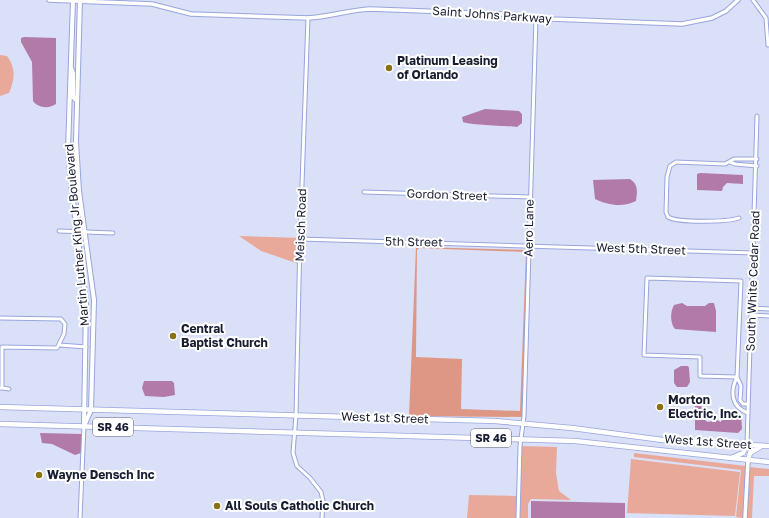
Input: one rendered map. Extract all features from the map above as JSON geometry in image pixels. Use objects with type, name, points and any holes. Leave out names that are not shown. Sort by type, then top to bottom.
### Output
[{"type":"main road","name":"Martin Luther King Jr Boulevard","points":[[73,0],[68,149],[86,302],[84,426]]},
{"type":"main road","name":"Martin Luther King Jr Boulevard","points":[[80,0],[77,158],[79,191],[86,232],[94,300],[91,410],[84,426]]},
{"type":"main road","points":[[71,68],[73,73],[73,97],[77,101]]},
{"type":"main road","name":"West 1st Street","points":[[0,407],[523,423],[670,441],[769,446]]},
{"type":"main road","name":"West 1st Street","points":[[0,424],[520,438],[587,442],[728,459],[769,462]]},
{"type":"main road","points":[[728,459],[743,453],[747,445]]},
{"type":"main road","points":[[748,461],[752,450],[763,446]]},
{"type":"street","name":"Saint Johns Parkway","points":[[49,0],[80,0],[152,4],[191,14],[308,18],[324,17],[355,10],[370,9],[504,14],[536,18],[682,24],[712,18],[726,11],[738,0]]},
{"type":"street","points":[[753,0],[766,18],[768,45]]},
{"type":"street","name":"Meisch Road","points":[[308,18],[294,458],[298,466],[321,492],[323,501],[322,518]]},
{"type":"street","name":"Aero Lane","points":[[518,518],[520,438],[523,423],[536,18]]},
{"type":"street","name":"South White Cedar Road","points":[[747,445],[757,166],[757,116]]},
{"type":"street","points":[[739,218],[727,221],[671,219],[668,217],[666,212],[667,177],[671,164],[676,162],[725,164],[734,159],[757,159]]},
{"type":"street","points":[[741,159],[741,165]]},
{"type":"street","points":[[730,162],[741,165],[757,166]]},
{"type":"street","name":"Gordon Street","points":[[364,192],[530,197]]},
{"type":"street","points":[[59,231],[113,233]]},
{"type":"street","name":"5th Street","points":[[300,239],[529,245]]},
{"type":"street","name":"West 5th Street","points":[[529,245],[754,253]]},
{"type":"street","points":[[737,377],[700,376],[700,357],[644,355],[647,278],[741,281],[737,377],[733,387],[733,400],[737,407],[748,413]]},
{"type":"street","points":[[752,308],[769,309]]},
{"type":"street","points":[[752,315],[769,316]]},
{"type":"street","points":[[0,318],[61,319],[65,324],[60,345]]},
{"type":"street","points":[[9,388],[1,388],[2,347],[57,348],[60,345],[86,346]]},
{"type":"street","points":[[737,377],[741,386],[740,400],[743,404],[748,404]]},
{"type":"street","points":[[80,518],[84,426]]},
{"type":"street","points":[[745,518],[748,461]]},
{"type":"shaded area","points":[[21,38],[56,38],[56,104],[53,106],[41,106],[33,101],[32,62],[21,42]]},
{"type":"shaded area","points":[[0,55],[7,56],[10,60],[14,74],[9,93],[0,96]]},
{"type":"shaded area","points":[[485,109],[519,111],[522,114],[522,123],[517,127],[480,125],[463,122],[462,117]]},
{"type":"shaded area","points":[[697,174],[743,175],[743,184],[727,183],[723,187],[722,191],[697,190]]},
{"type":"shaded area","points":[[630,179],[636,186],[636,201],[615,205],[595,199],[593,180]]},
{"type":"shaded area","points":[[239,236],[303,238],[302,265],[261,251]]},
{"type":"shaded area","points":[[416,247],[528,250],[523,417],[409,416]],"holes":[[[419,248],[526,252],[520,411],[461,409],[462,359],[416,357],[417,250]]]},
{"type":"shaded area","points":[[682,303],[687,306],[705,306],[709,303],[714,303],[716,311],[716,332],[675,329],[671,321],[672,311],[674,305]]},
{"type":"shaded area","points":[[681,366],[688,366],[689,368],[690,382],[687,387],[677,387],[674,383],[674,370]]},
{"type":"shaded area","points":[[144,381],[172,381],[174,383],[175,395],[164,397],[145,396],[142,388]]},
{"type":"shaded area","points":[[701,404],[703,419],[708,422],[717,420],[721,422],[722,419],[729,418],[733,414],[741,414],[742,429],[738,433],[695,430],[695,406]]},
{"type":"shaded area","points":[[40,433],[82,434],[81,453],[75,455],[52,444],[42,443]]},
{"type":"shaded area","points":[[520,446],[557,447],[556,473],[559,491],[571,500],[531,499],[528,504],[528,518],[467,518],[469,495],[518,496]]},
{"type":"shaded area","points":[[634,453],[746,466],[743,518],[736,517],[741,470],[634,457]]},
{"type":"shaded area","points":[[631,459],[740,472],[735,516],[627,513]]},
{"type":"shaded area","points":[[749,467],[769,469],[769,476],[754,476],[752,518],[747,518]]},
{"type":"shaded area","points":[[531,501],[625,503],[625,518],[531,518]]},
{"type":"place","name":"Platinum Leasing of Orlando","points":[[389,68]]},
{"type":"place","name":"Central Baptist Church","points":[[173,336]]},
{"type":"place","name":"Morton Electric, Inc.","points":[[660,407]]},
{"type":"place","name":"Wayne Densch Inc","points":[[39,475]]},
{"type":"place","name":"All Souls Catholic Church","points":[[217,506]]}]
